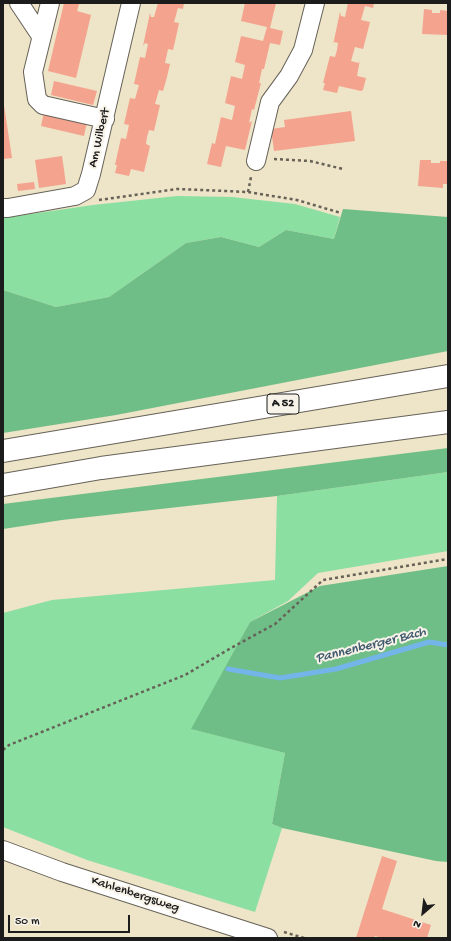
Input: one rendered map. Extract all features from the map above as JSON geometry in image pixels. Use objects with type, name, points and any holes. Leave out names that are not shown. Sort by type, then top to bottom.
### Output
[{"type":"highway","name":"A 52","points":[[3,451],[448,376]]},
{"type":"highway","points":[[3,485],[101,468],[448,422]]},
{"type":"street","points":[[20,3],[41,36]]},
{"type":"street","points":[[50,3],[33,72],[37,99],[43,105],[105,119]]},
{"type":"street","name":"Am Wilbert","points":[[75,196],[86,190],[92,174],[131,3]]},
{"type":"street","points":[[256,161],[270,102],[290,76],[303,50],[315,3]]},
{"type":"street","points":[[3,208],[75,196]]},
{"type":"street","name":"Kahlenbergsweg","points":[[3,850],[62,872],[268,938]]},
{"type":"path","points":[[248,192],[256,161],[275,159],[310,161],[343,169]]},
{"type":"path","points":[[75,196],[93,201],[177,190],[248,192],[297,200],[341,213]]},
{"type":"path","points":[[3,750],[9,745],[186,674],[276,624],[323,580],[448,559]]},
{"type":"green space","points":[[177,196],[232,197],[295,204],[340,217],[334,239],[286,230],[259,247],[221,237],[186,243],[109,297],[56,307],[3,290],[3,218],[93,205]]},
{"type":"green space","points":[[343,209],[448,217],[448,351],[116,415],[3,433],[3,290],[56,307],[109,297],[186,243],[221,237],[259,247],[286,230],[334,239]]},
{"type":"green space","points":[[448,448],[448,472],[277,496],[62,520],[3,529],[3,504]]},
{"type":"green space","points":[[448,472],[448,551],[318,573],[288,601],[250,622],[192,729],[285,753],[272,824],[282,828],[255,912],[87,860],[3,827],[3,613],[52,600],[275,580],[277,496]]},
{"type":"green space","points":[[448,566],[448,862],[436,861],[282,828],[272,824],[285,753],[191,729],[250,622],[320,586]]},
{"type":"building","points":[[64,3],[79,4],[77,11],[91,15],[76,78],[48,71]]},
{"type":"building","points":[[158,3],[184,3],[183,9],[178,8],[174,22],[179,23],[173,50],[168,49],[165,63],[170,64],[163,91],[159,90],[155,104],[160,105],[154,131],[149,130],[147,137],[146,144],[150,146],[144,172],[131,169],[129,176],[115,173],[117,165],[115,165],[121,138],[126,139],[129,125],[124,124],[130,98],[135,99],[139,85],[134,84],[140,57],[145,58],[148,44],[145,43],[143,46],[150,13],[151,17],[154,17]]},
{"type":"building","points":[[245,3],[276,3],[270,28],[283,31],[280,45],[270,43],[264,69],[262,69],[259,83],[261,83],[254,110],[252,109],[249,123],[252,121],[245,150],[226,146],[221,167],[207,164],[212,143],[215,144],[221,117],[232,120],[235,106],[225,103],[231,76],[242,79],[245,65],[235,62],[241,36],[263,41],[267,27],[241,21]]},
{"type":"building","points":[[348,3],[374,3],[373,8],[365,6],[361,20],[370,22],[367,34],[363,49],[355,47],[351,61],[359,63],[360,60],[357,76],[366,78],[363,90],[361,91],[339,86],[337,93],[323,90],[325,83],[323,83],[330,56],[335,57],[337,50],[338,43],[334,42],[333,45],[340,12],[341,16],[345,17]]},
{"type":"building","points":[[424,9],[432,10],[432,13],[440,13],[440,10],[448,11],[448,35],[422,34]]},
{"type":"building","points":[[54,81],[97,91],[93,105],[51,95]]},
{"type":"building","points":[[4,105],[12,158],[3,159],[3,106]]},
{"type":"building","points":[[351,111],[355,141],[274,151],[271,129],[285,127],[284,120]]},
{"type":"building","points":[[44,112],[87,122],[84,136],[41,126]]},
{"type":"building","points":[[62,156],[66,184],[39,188],[35,160]]},
{"type":"building","points":[[420,160],[431,160],[431,163],[448,161],[448,184],[443,184],[443,188],[418,186]]},
{"type":"building","points":[[34,182],[35,189],[18,191],[17,184]]},
{"type":"building","points":[[382,856],[397,861],[382,909],[431,925],[427,938],[382,938],[375,936],[374,938],[356,938]]},
{"type":"waterway","name":"Pannenberger Bach","points":[[228,669],[280,678],[336,669],[429,642],[448,645]]}]
